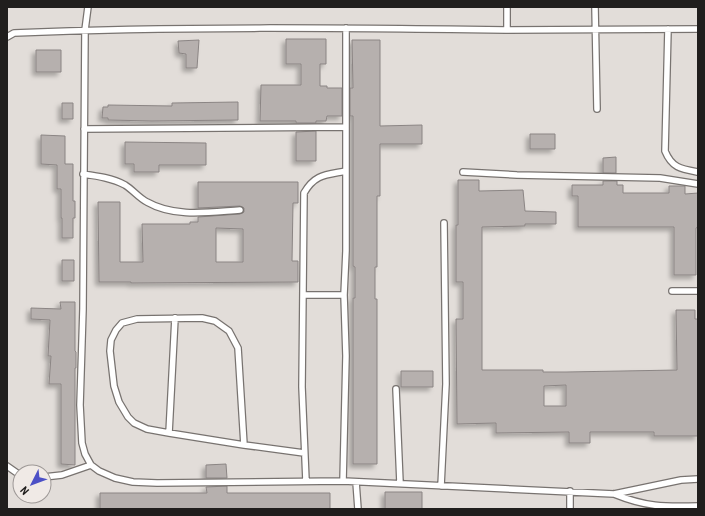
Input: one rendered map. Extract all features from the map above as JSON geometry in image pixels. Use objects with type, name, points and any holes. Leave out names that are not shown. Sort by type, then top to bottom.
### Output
[{"type":"lane","points":[[88,7],[85,30],[83,309],[80,405],[82,442],[85,454],[91,466],[115,478],[133,482],[343,481],[400,483],[614,494],[645,504],[664,507],[698,506]]},
{"type":"lane","points":[[507,7],[507,30]]},
{"type":"lane","points":[[595,7],[597,109]]},
{"type":"lane","points":[[343,481],[346,356],[344,295],[346,251],[346,28]]},
{"type":"lane","points":[[7,37],[14,33],[85,30],[346,28],[507,30],[698,29]]},
{"type":"lane","points":[[668,29],[665,151],[671,162],[676,166],[698,172]]},
{"type":"lane","points":[[84,129],[346,127]]},
{"type":"lane","points":[[306,481],[302,387],[304,193],[310,183],[318,177],[346,171]]},
{"type":"lane","points":[[463,172],[517,175],[660,178],[698,184]]},
{"type":"lane","points":[[83,174],[108,178],[125,185],[147,202],[170,211],[192,213],[240,210]]},
{"type":"lane","points":[[441,486],[446,384],[444,223]]},
{"type":"lane","points":[[672,291],[698,291]]},
{"type":"lane","points":[[303,295],[344,295]]},
{"type":"lane","points":[[169,434],[175,318]]},
{"type":"lane","points":[[244,445],[238,348],[229,331],[215,321],[202,318],[137,319],[122,323],[116,330],[111,340],[110,351],[114,386],[119,402],[128,417],[134,423],[147,429],[169,434],[244,445],[304,453]]},
{"type":"lane","points":[[396,390],[400,483]]},
{"type":"lane","points":[[52,476],[62,475],[91,466]]},
{"type":"lane","points":[[614,494],[681,480],[698,479]]},
{"type":"lane","points":[[356,482],[358,509]]},
{"type":"lane","points":[[570,491],[570,509]]},
{"type":"building","points":[[286,39],[326,39],[326,64],[320,64],[320,86],[327,86],[327,88],[342,88],[342,116],[327,116],[326,121],[316,121],[316,123],[296,123],[296,121],[260,121],[261,85],[301,85],[301,64],[286,64]]},
{"type":"building","points":[[199,40],[197,68],[186,68],[186,54],[179,53],[178,41]]},
{"type":"building","points":[[352,40],[380,40],[380,126],[422,125],[422,144],[380,144],[380,196],[377,196],[377,267],[375,267],[375,299],[377,299],[377,464],[353,464],[353,298],[355,298],[355,267],[353,266],[353,116],[350,116],[350,88],[353,88]]},
{"type":"building","points":[[36,50],[61,50],[61,72],[36,72]]},
{"type":"building","points":[[238,102],[238,120],[152,121],[108,120],[108,118],[102,118],[103,107],[108,107],[108,105],[172,106],[172,103]]},
{"type":"building","points":[[62,103],[73,103],[73,119],[62,119]]},
{"type":"building","points":[[316,131],[316,161],[296,161],[296,132]]},
{"type":"building","points":[[530,134],[555,134],[555,149],[530,149]]},
{"type":"building","points":[[41,135],[65,136],[65,164],[73,164],[73,201],[75,201],[75,218],[73,218],[73,238],[62,238],[61,189],[57,189],[57,165],[41,164]]},
{"type":"building","points":[[125,142],[206,143],[206,165],[159,165],[159,172],[134,172],[134,164],[125,164]]},
{"type":"building","points":[[616,157],[616,173],[603,173],[603,158]]},
{"type":"building","points":[[458,180],[479,180],[479,191],[523,190],[525,211],[556,212],[556,224],[525,224],[525,226],[482,227],[482,370],[543,370],[543,372],[566,372],[677,370],[676,310],[695,310],[695,319],[698,319],[698,436],[654,436],[654,432],[590,432],[590,443],[569,443],[569,432],[496,433],[496,423],[457,424],[456,319],[463,319],[463,282],[456,282],[456,225],[458,225]],"holes":[[[566,385],[566,406],[544,406],[544,386]]]},
{"type":"building","points":[[603,181],[617,181],[617,185],[623,185],[623,193],[669,193],[669,186],[685,186],[685,194],[698,193],[696,275],[674,275],[674,227],[578,227],[578,196],[572,196],[572,185],[603,185]]},
{"type":"building","points":[[198,182],[298,182],[298,203],[293,203],[292,261],[298,261],[298,282],[99,282],[98,202],[120,202],[120,262],[143,262],[142,224],[190,224],[190,222],[198,222],[198,217],[240,214],[244,212],[244,208],[240,206],[198,208]],"holes":[[[216,228],[243,229],[243,262],[216,262]]]},
{"type":"building","points":[[62,260],[74,260],[74,281],[62,281]]},
{"type":"building","points":[[60,302],[75,302],[75,465],[61,464],[61,384],[49,384],[51,356],[48,356],[50,320],[31,319],[31,308],[61,309]]},
{"type":"building","points":[[401,371],[433,371],[433,387],[401,387]]},
{"type":"building","points":[[226,464],[227,478],[206,478],[206,465]]},
{"type":"building","points":[[227,486],[227,493],[330,493],[330,509],[100,509],[100,493],[207,493],[206,487]]},
{"type":"building","points":[[385,492],[422,492],[422,509],[385,509]]}]
